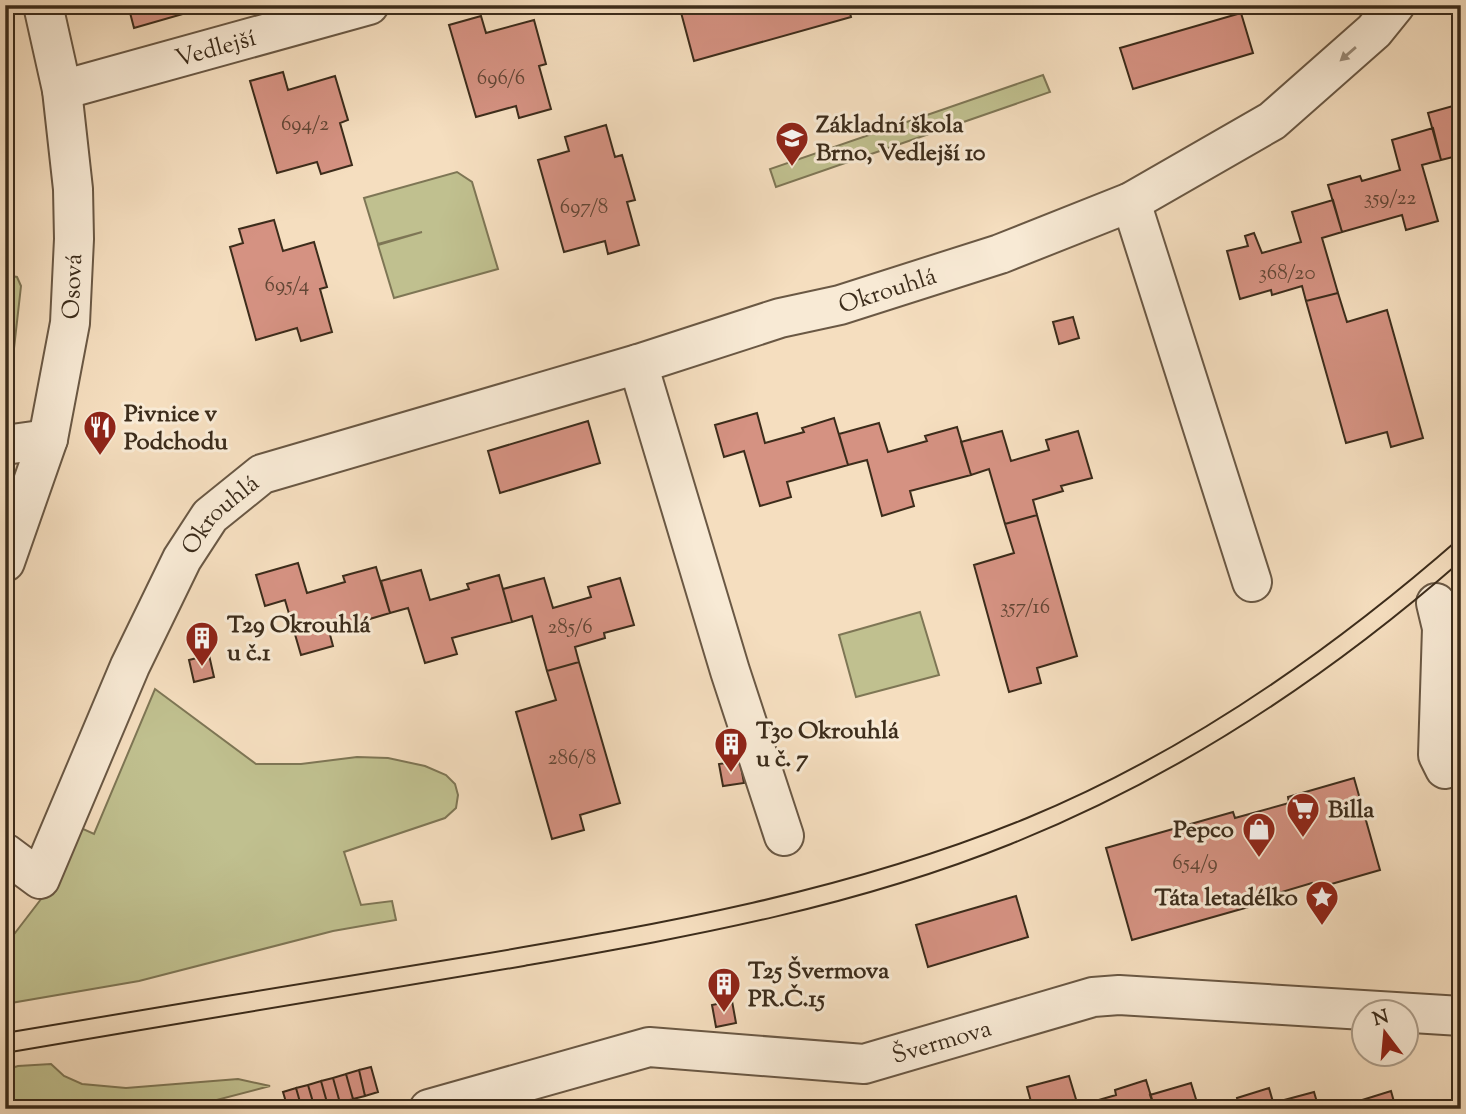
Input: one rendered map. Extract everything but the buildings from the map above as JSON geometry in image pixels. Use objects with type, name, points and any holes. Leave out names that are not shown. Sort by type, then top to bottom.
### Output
[{"type":"street","name":"Osová","points":[[5,562],[48,439],[70,323],[74,239],[73,189],[62,90],[43,5]]},
{"type":"street","name":"Vedlejší","points":[[62,90],[369,5]]},
{"type":"street","name":"Okrouhlá","points":[[5,853],[40,878],[130,666],[182,559],[209,516],[262,474],[638,365],[745,329],[840,305],[1000,254],[1131,202],[1272,121],[1354,50],[1395,5]]},
{"type":"street","points":[[1131,202],[1252,582]]},
{"type":"street","points":[[638,365],[730,671],[784,836]]},
{"type":"street","points":[[5,445],[48,439]]},
{"type":"street","points":[[1436,603],[1442,628],[1438,755],[1445,769]]},
{"type":"street","name":"Švermova","points":[[429,1109],[649,1047],[864,1064],[1093,998],[1119,995],[1461,1016]]},
{"type":"green space","points":[[1043,75],[1050,92],[776,187],[770,169]]},
{"type":"green space","points":[[457,172],[472,182],[498,269],[394,298],[378,245],[422,232],[378,244],[364,198]]},
{"type":"green space","points":[[6,275],[17,277],[21,286],[11,375],[5,397]]},
{"type":"green space","points":[[920,612],[939,675],[856,697],[839,635]]},
{"type":"green space","points":[[155,689],[256,764],[301,764],[357,757],[388,758],[425,766],[446,775],[455,784],[458,795],[456,808],[445,818],[344,852],[361,905],[392,901],[396,920],[333,931],[139,981],[5,1004],[5,946],[48,890],[81,828],[94,834]]},
{"type":"green space","points":[[51,1064],[64,1076],[82,1084],[126,1088],[238,1079],[270,1086],[182,1109],[5,1109],[5,1070],[18,1066]]},
{"type":"tram line","points":[[5,1033],[683,918],[822,886],[959,844],[1086,792],[1200,730],[1309,659],[1361,620],[1461,537]]},
{"type":"tram line","points":[[5,1053],[459,977],[710,931],[831,903],[951,866],[1011,844],[1133,788],[1248,722],[1357,646],[1461,561]]},
{"type":"place","name":"Základní škola Brno, Vedlejší 10","points":[[792,168]]},
{"type":"place","name":"Pivnice v Podchodu","points":[[100,457]]},
{"type":"place","name":"T29 Okrouhlá u č.1","points":[[202,668]]},
{"type":"place","name":"T30 Okrouhlá u č. 7","points":[[731,774]]},
{"type":"place","name":"Billa","points":[[1303,839]]},
{"type":"place","name":"Pepco","points":[[1259,859]]},
{"type":"place","name":"Táta letadélko","points":[[1322,927]]},
{"type":"place","name":"T25 Švermova PR.Č.15","points":[[724,1014]]}]
